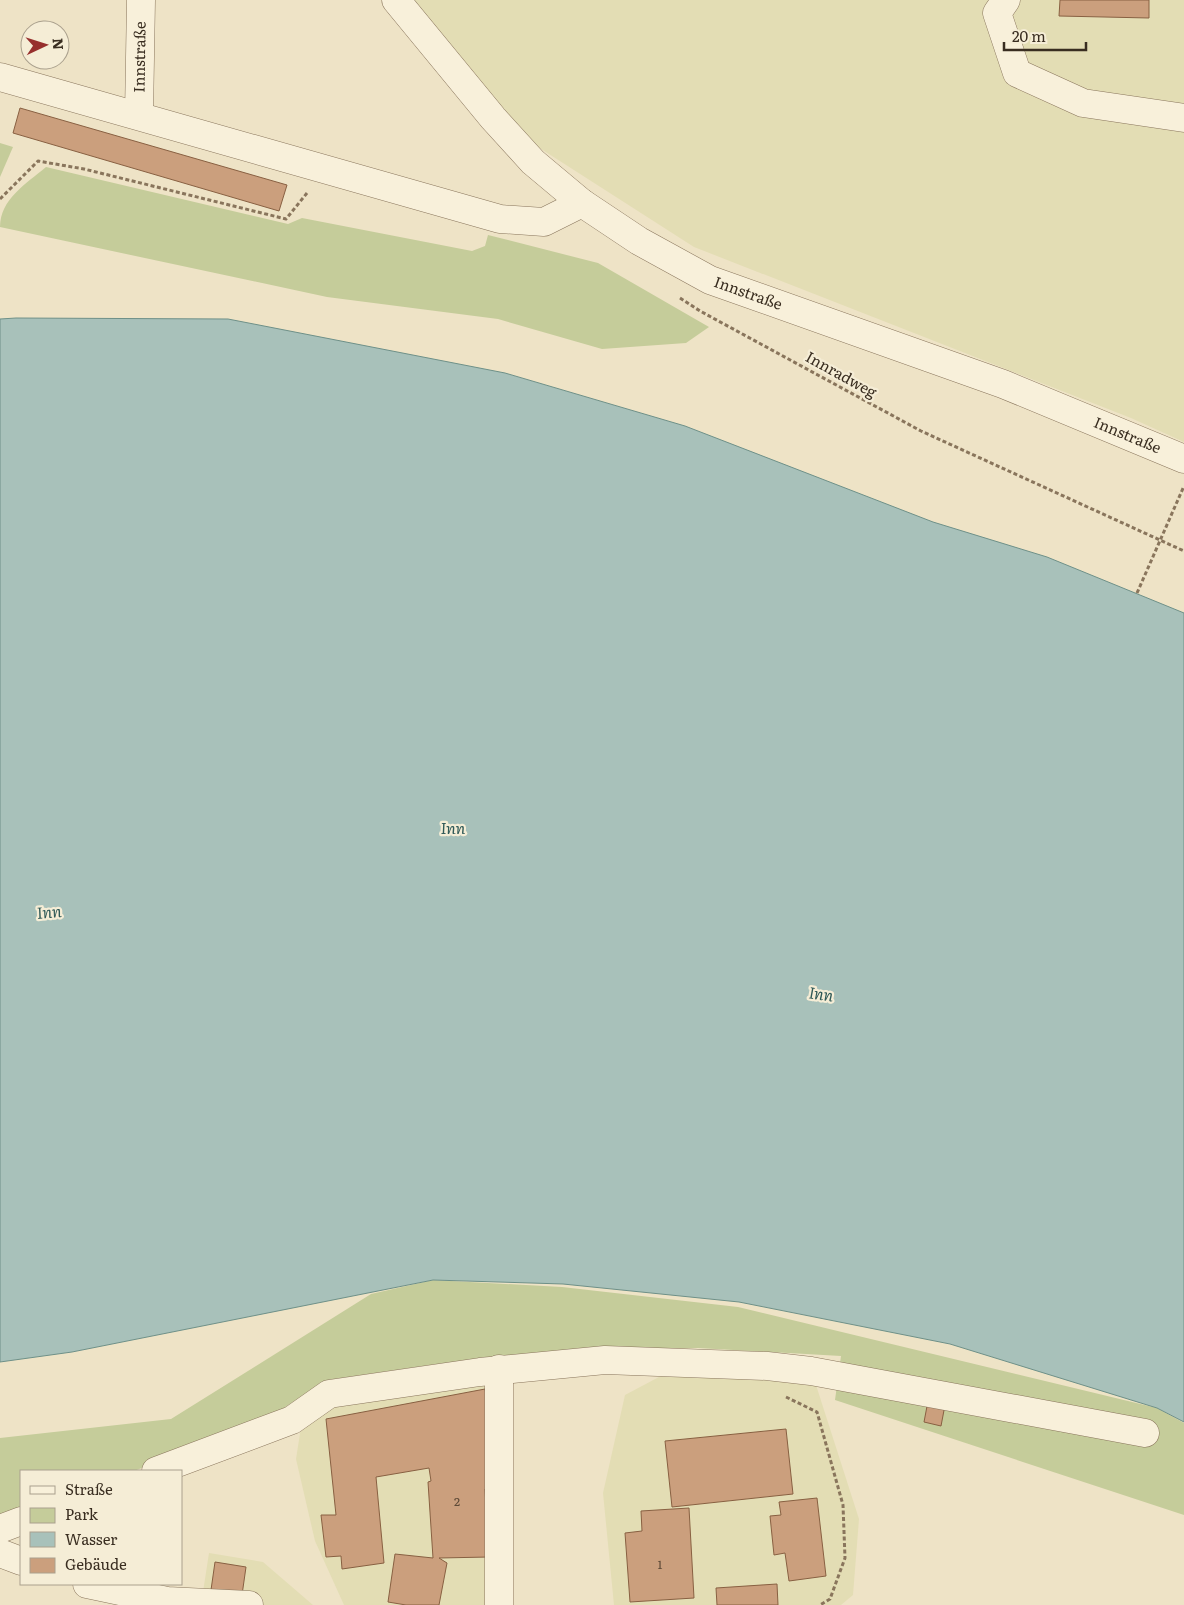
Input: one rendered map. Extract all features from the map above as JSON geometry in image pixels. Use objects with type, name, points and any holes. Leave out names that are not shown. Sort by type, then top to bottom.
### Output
[{"type":"street","name":"Innstraße","points":[[139,116],[141,0]]},
{"type":"street","name":"Innstraße","points":[[396,0],[507,133],[534,162],[582,203],[640,241],[710,280],[1003,384],[1184,458]]},
{"type":"street","points":[[1006,0],[997,13],[1016,73],[1083,103],[1184,118]]},
{"type":"street","points":[[0,77],[500,219],[544,222],[582,203]]},
{"type":"street","points":[[159,1470],[292,1420],[329,1394],[499,1369],[605,1360],[767,1366],[811,1371],[1145,1433]]},
{"type":"street","points":[[499,1369],[499,1605]]},
{"type":"street","points":[[0,1529],[20,1521]]},
{"type":"street","points":[[0,1553],[20,1560]]},
{"type":"street","points":[[92,1585],[167,1601],[249,1605]]},
{"type":"path","points":[[0,199],[38,161],[84,169],[286,219],[314,183],[332,171]]},
{"type":"path","name":"Innradweg","points":[[675,294],[700,311],[921,431],[1184,551]]},
{"type":"path","points":[[1137,593],[1184,486]]},
{"type":"path","points":[[783,1396],[817,1412],[843,1505],[845,1558],[830,1599],[820,1605]]},
{"type":"shaded area","points":[[396,0],[1184,0],[1184,442],[1131,418],[694,247],[493,118]]},
{"type":"shaded area","points":[[674,1369],[816,1385],[859,1519],[853,1595],[841,1605],[614,1605],[603,1493],[625,1395]]},
{"type":"shaded area","points":[[506,1376],[507,1605],[344,1605],[315,1541],[296,1459],[302,1421],[344,1398]]},
{"type":"shaded area","points":[[209,1553],[263,1562],[313,1605],[201,1605]]},
{"type":"green space","points":[[0,143],[13,147],[0,177]]},
{"type":"green space","points":[[46,167],[288,224],[302,218],[472,251],[485,246],[488,235],[598,263],[709,327],[686,343],[602,349],[498,319],[327,297],[0,227],[4,208],[9,200]]},
{"type":"green space","points":[[433,1280],[562,1287],[738,1307],[1157,1408],[1184,1423],[1184,1515],[835,1400],[841,1356],[698,1348],[563,1351],[437,1364],[328,1380],[263,1421],[137,1470],[20,1470],[20,1511],[0,1518],[0,1438],[171,1419],[371,1294]]},
{"type":"water","name":"Inn","points":[[0,319],[228,319],[505,373],[685,426],[933,522],[1047,557],[1184,613],[1184,1422],[1157,1408],[950,1344],[739,1302],[563,1284],[433,1280],[72,1352],[0,1362]]},
{"type":"building","points":[[1060,0],[1149,0],[1149,18],[1059,16]]},
{"type":"building","points":[[20,108],[287,185],[279,211],[13,133]]},
{"type":"building","points":[[485,1389],[502,1486],[485,1489],[489,1557],[439,1558],[447,1563],[439,1605],[406,1605],[388,1602],[395,1554],[433,1558],[428,1482],[431,1481],[429,1468],[376,1477],[384,1563],[342,1569],[341,1556],[326,1557],[321,1515],[336,1515],[326,1419]]},
{"type":"building","points":[[928,1401],[945,1405],[941,1426],[924,1422]]},
{"type":"building","points":[[786,1429],[793,1494],[672,1507],[665,1441]]},
{"type":"building","points":[[817,1498],[826,1576],[789,1581],[785,1553],[774,1555],[770,1516],[781,1515],[779,1502]]},
{"type":"building","points":[[689,1508],[694,1598],[630,1602],[625,1533],[642,1531],[641,1511]]},
{"type":"building","points":[[215,1562],[246,1567],[242,1595],[211,1590]]},
{"type":"building","points":[[777,1584],[778,1605],[717,1605],[716,1588]]}]
